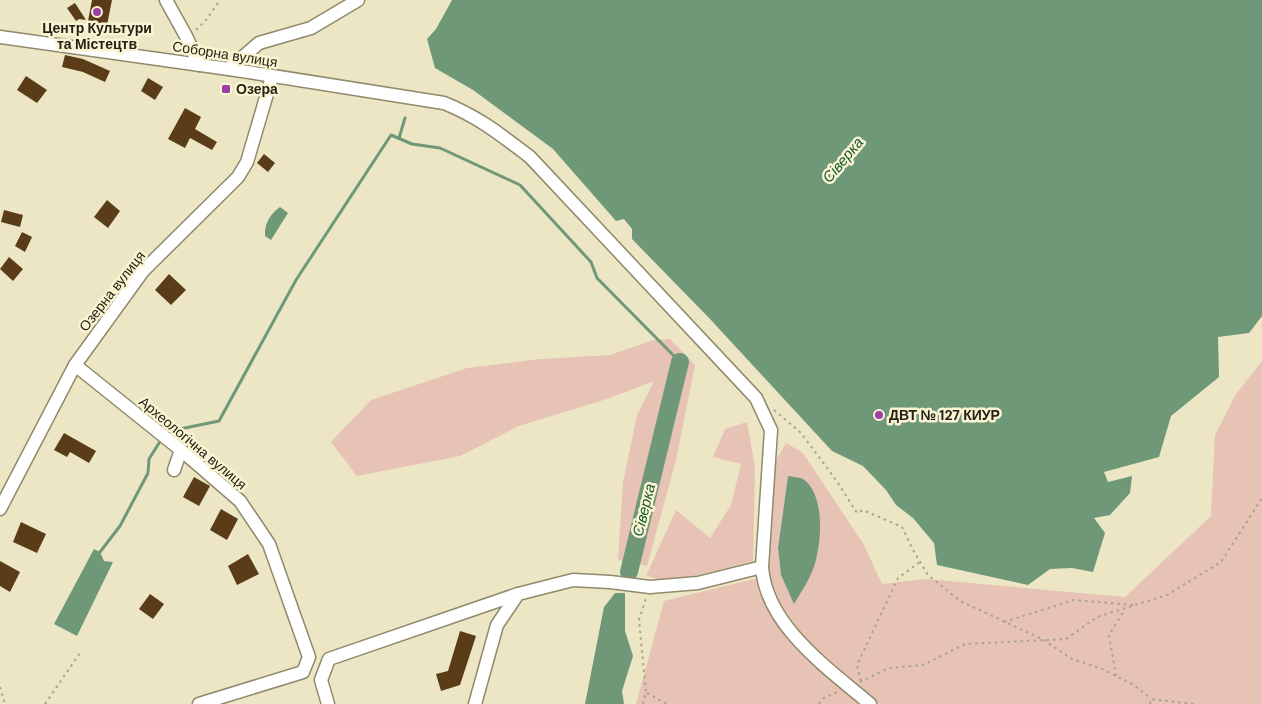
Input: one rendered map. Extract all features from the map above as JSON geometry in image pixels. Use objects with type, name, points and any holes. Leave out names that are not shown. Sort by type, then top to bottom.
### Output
[{"type":"street","points":[[166,0],[187,38],[199,65]]},
{"type":"street","points":[[228,69],[258,43],[311,28],[358,0]]},
{"type":"street","name":"Соборна вулиця","points":[[0,37],[228,69],[444,103],[487,124],[530,157],[756,398],[771,430],[762,567],[763,577],[772,603],[790,631],[811,654],[855,684],[870,704]]},
{"type":"street","name":"Озерна вулиця","points":[[0,509],[5,486],[75,365],[143,271],[238,177],[247,162],[272,77]]},
{"type":"street","name":"Археологічна вулиця","points":[[75,365],[181,450],[240,502],[269,544],[309,657],[303,672],[199,704]]},
{"type":"street","points":[[174,470],[181,450]]},
{"type":"street","points":[[328,704],[321,680],[329,659],[518,594],[573,580],[650,587],[698,584],[762,567]]},
{"type":"street","points":[[475,704],[498,625],[518,594]]},
{"type":"path","points":[[187,38],[206,20],[220,0]]},
{"type":"path","points":[[756,398],[801,433],[857,512],[863,510],[902,527],[928,575],[960,601],[1044,640],[1072,660],[1100,668],[1134,685],[1151,699],[1194,704]]},
{"type":"path","points":[[820,704],[822,699],[889,668],[923,665],[965,644],[1066,639],[1097,617],[1167,596],[1220,562],[1262,498]]},
{"type":"path","points":[[855,684],[857,665],[898,578],[920,562]]},
{"type":"path","points":[[643,704],[646,692],[639,620],[650,587]]},
{"type":"path","points":[[1004,622],[1074,600],[1136,605]]},
{"type":"path","points":[[1116,676],[1109,635],[1125,609]]},
{"type":"path","points":[[45,704],[80,653]]},
{"type":"path","points":[[0,687],[5,704]]},
{"type":"path","points":[[646,692],[667,704]]},
{"type":"path","points":[[1150,704],[1151,699]]},
{"type":"shaded area","points":[[670,339],[695,365],[676,460],[647,566],[618,560],[623,482],[637,415],[654,381],[607,399],[519,426],[460,456],[357,476],[331,442],[371,400],[467,368],[540,359],[610,355],[653,340]]},
{"type":"shaded area","points":[[1262,361],[1262,704],[636,704],[664,601],[766,576],[776,460],[786,443],[803,453],[864,545],[882,584],[926,579],[1125,597],[1211,516],[1215,435],[1236,394]],"holes":[[[788,476],[809,578],[794,603],[781,575],[778,548]]]},
{"type":"shaded area","points":[[747,422],[755,467],[753,561],[671,582],[646,576],[676,510],[710,538],[731,505],[741,464],[713,457],[725,429]]},
{"type":"water","points":[[452,0],[1262,0],[1262,316],[1249,333],[1218,337],[1219,377],[1171,416],[1159,457],[1104,472],[1108,482],[1132,476],[1130,493],[1110,515],[1094,518],[1105,533],[1093,572],[1072,568],[1050,569],[1028,585],[937,565],[934,543],[913,518],[896,505],[886,490],[863,466],[832,451],[711,320],[632,239],[632,229],[624,219],[616,221],[553,149],[473,90],[435,68],[427,39],[436,29]]},
{"type":"water","points":[[280,207],[288,213],[271,240],[265,236],[267,223],[273,213]]},
{"type":"water","points":[[788,476],[803,479],[810,485],[818,503],[820,525],[816,562],[808,581],[794,604],[781,575],[778,548]]},
{"type":"water","points":[[94,549],[100,552],[104,561],[113,562],[77,636],[54,624]]},
{"type":"water","points":[[615,593],[625,593],[625,631],[633,656],[622,691],[624,704],[585,704],[604,607]]},
{"type":"building","points":[[92,0],[112,0],[107,25],[88,21]]},
{"type":"building","points":[[75,3],[86,20],[79,19],[76,21],[67,8]]},
{"type":"building","points":[[65,55],[83,59],[110,71],[105,82],[83,72],[62,67]]},
{"type":"building","points":[[26,76],[47,90],[37,103],[17,90]]},
{"type":"building","points":[[148,78],[163,87],[155,100],[141,91]]},
{"type":"building","points":[[185,108],[201,117],[195,129],[217,142],[212,150],[190,138],[185,148],[168,139]]},
{"type":"building","points":[[264,154],[275,163],[268,172],[257,163]]},
{"type":"building","points":[[107,200],[120,211],[108,228],[94,217]]},
{"type":"building","points":[[4,210],[23,215],[20,227],[1,222]]},
{"type":"building","points":[[22,232],[32,237],[25,252],[15,246]]},
{"type":"building","points":[[9,257],[23,269],[13,281],[0,269]]},
{"type":"building","points":[[169,274],[186,290],[171,305],[155,290]]},
{"type":"building","points":[[64,433],[96,451],[89,463],[70,452],[67,457],[54,450]]},
{"type":"building","points":[[194,477],[210,486],[199,506],[183,497]]},
{"type":"building","points":[[221,509],[238,519],[227,540],[210,530]]},
{"type":"building","points":[[21,522],[46,534],[37,553],[13,542]]},
{"type":"building","points":[[248,554],[259,574],[237,585],[228,566]]},
{"type":"building","points":[[0,561],[20,572],[10,592],[0,586]]},
{"type":"building","points":[[150,594],[164,604],[153,619],[139,609]]},
{"type":"building","points":[[460,631],[476,636],[460,685],[441,691],[436,674],[448,671]]},
{"type":"waterway","points":[[399,138],[405,118]]},
{"type":"waterway","points":[[170,431],[219,421],[296,280],[391,135],[412,144],[440,148],[520,185],[591,262],[597,278],[680,362]]},
{"type":"waterway","name":"Сіверка","points":[[629,572],[680,362]]},
{"type":"waterway","points":[[100,552],[120,526],[148,473],[149,459],[159,443]]},
{"type":"place","name":"Центр Культури та Містецтв","points":[[97,12]]},
{"type":"place","name":"Озера","points":[[226,89]]},
{"type":"place","name":"ДВТ № 127 КИУР","points":[[879,415]]}]
